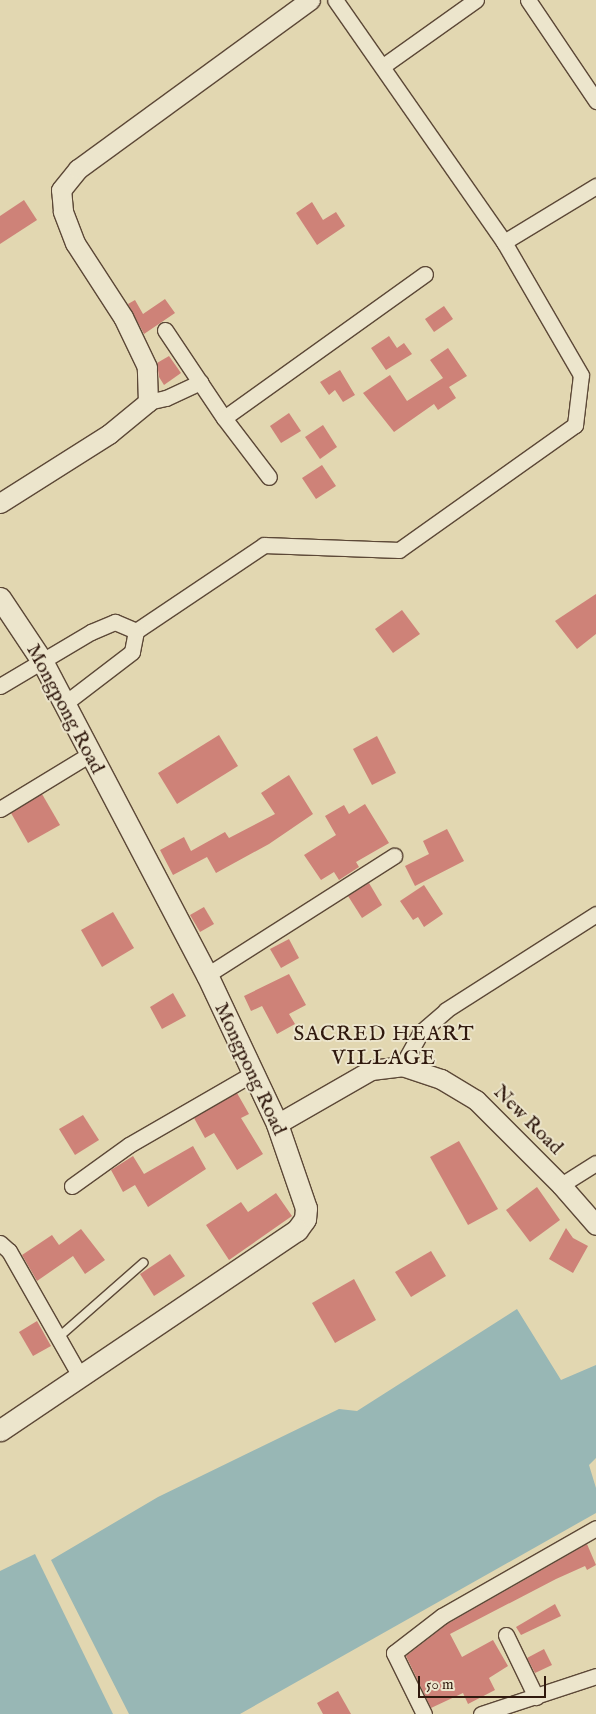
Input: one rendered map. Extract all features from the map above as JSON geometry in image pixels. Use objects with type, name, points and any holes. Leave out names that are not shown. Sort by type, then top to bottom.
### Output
[{"type":"main road","name":"Mongpong Road","points":[[0,598],[42,661],[207,975],[276,1124],[304,1195],[305,1219],[297,1230],[81,1378],[0,1430]]},
{"type":"street","points":[[148,402],[147,367],[123,317],[75,243],[63,211],[61,190],[78,169],[310,0]]},
{"type":"street","points":[[64,704],[132,652],[136,631],[264,544],[399,550],[575,425],[581,374],[504,242],[383,66],[335,0]]},
{"type":"street","points":[[383,66],[476,0]]},
{"type":"street","points":[[528,0],[596,101]]},
{"type":"street","points":[[504,242],[596,186]]},
{"type":"street","points":[[224,418],[425,274]]},
{"type":"street","points":[[165,330],[224,418],[269,477]]},
{"type":"street","points":[[0,503],[109,434],[148,402],[166,398],[200,382]]},
{"type":"street","points":[[0,686],[115,622],[136,631]]},
{"type":"street","points":[[0,809],[90,754]]},
{"type":"street","points":[[207,975],[394,856]]},
{"type":"street","points":[[402,1066],[420,1033],[446,1010],[596,914]]},
{"type":"street","name":"New Road","points":[[276,1124],[371,1070],[402,1066],[441,1079],[476,1100],[561,1185],[596,1225]]},
{"type":"street","points":[[72,1186],[129,1146],[252,1074]]},
{"type":"street","points":[[561,1185],[596,1163]]},
{"type":"street","points":[[0,1243],[9,1251],[60,1336],[81,1378]]},
{"type":"street","points":[[424,1714],[394,1653],[442,1616],[596,1528]]},
{"type":"street","points":[[506,1634],[536,1697]]},
{"type":"street","points":[[481,1714],[596,1676]]},
{"type":"lane","points":[[60,1336],[142,1262]]},
{"type":"water","points":[[517,1309],[561,1380],[596,1365],[596,1458],[589,1465],[596,1488],[596,1513],[240,1714],[129,1714],[51,1560],[158,1497],[339,1409],[357,1411]]},
{"type":"water","points":[[35,1554],[113,1714],[0,1714],[0,1571]]},
{"type":"building","points":[[24,200],[37,220],[0,244],[0,216]]},
{"type":"building","points":[[312,202],[323,220],[336,212],[345,226],[317,245],[296,213]]},
{"type":"building","points":[[165,299],[175,313],[144,334],[128,304],[135,300],[143,314]]},
{"type":"building","points":[[444,306],[453,319],[434,332],[425,319]]},
{"type":"building","points":[[389,336],[397,348],[404,343],[412,354],[386,370],[371,348]]},
{"type":"building","points":[[448,348],[467,376],[449,387],[456,398],[438,410],[434,404],[394,432],[363,393],[390,375],[407,401],[443,378],[430,360]]},
{"type":"building","points":[[169,356],[181,373],[164,385],[159,377],[157,363]]},
{"type":"building","points":[[340,370],[355,395],[343,402],[335,390],[329,395],[320,382]]},
{"type":"building","points":[[289,413],[301,431],[281,443],[270,426]]},
{"type":"building","points":[[323,425],[337,447],[320,459],[305,437]]},
{"type":"building","points":[[322,465],[336,486],[316,499],[302,478]]},
{"type":"building","points":[[596,594],[596,634],[577,649],[555,621]]},
{"type":"building","points":[[402,610],[420,634],[393,653],[375,629]]},
{"type":"building","points":[[219,735],[238,766],[177,804],[158,773]]},
{"type":"building","points":[[377,736],[396,773],[372,785],[353,749]]},
{"type":"building","points":[[289,775],[313,814],[269,844],[216,873],[207,857],[173,875],[160,850],[184,837],[191,851],[225,832],[229,838],[275,814],[261,793]]},
{"type":"building","points":[[42,794],[60,825],[28,843],[11,813]]},
{"type":"building","points":[[365,804],[389,843],[356,862],[359,867],[339,880],[334,872],[321,880],[304,855],[336,835],[325,816],[344,805],[349,814]]},
{"type":"building","points":[[447,829],[464,861],[415,886],[405,866],[429,854],[423,841]]},
{"type":"building","points":[[369,883],[382,905],[362,918],[348,896]]},
{"type":"building","points":[[424,885],[443,914],[424,927],[418,917],[413,920],[400,901]]},
{"type":"building","points":[[204,907],[214,924],[200,932],[190,915]]},
{"type":"building","points":[[113,912],[134,948],[102,967],[81,930]]},
{"type":"building","points":[[289,939],[299,958],[281,968],[270,949]]},
{"type":"building","points":[[289,974],[306,1005],[289,1014],[295,1024],[277,1034],[262,1006],[251,1011],[244,996]]},
{"type":"building","points":[[173,993],[186,1016],[162,1029],[150,1007]]},
{"type":"building","points":[[237,1093],[249,1114],[241,1118],[263,1154],[237,1170],[214,1133],[205,1138],[194,1118]]},
{"type":"building","points":[[83,1115],[99,1140],[75,1155],[59,1129]]},
{"type":"building","points":[[459,1141],[498,1209],[468,1225],[430,1157]]},
{"type":"building","points":[[193,1146],[206,1169],[148,1207],[135,1185],[123,1192],[111,1170],[133,1156],[144,1174]]},
{"type":"building","points":[[537,1187],[560,1220],[530,1242],[506,1210]]},
{"type":"building","points":[[276,1193],[292,1216],[229,1260],[206,1225],[241,1202],[248,1212]]},
{"type":"building","points":[[566,1228],[573,1238],[588,1246],[573,1273],[549,1259]]},
{"type":"building","points":[[81,1229],[105,1260],[85,1274],[73,1256],[37,1281],[22,1255],[52,1235],[59,1245]]},
{"type":"building","points":[[431,1251],[446,1276],[411,1297],[395,1272]]},
{"type":"building","points":[[170,1254],[185,1276],[154,1296],[140,1274]]},
{"type":"building","points":[[354,1279],[376,1320],[335,1343],[312,1303]]},
{"type":"building","points":[[37,1321],[51,1346],[33,1356],[19,1332]]},
{"type":"building","points":[[587,1544],[596,1565],[587,1570],[585,1566],[556,1579],[450,1634],[462,1657],[493,1640],[508,1666],[489,1678],[495,1690],[468,1704],[463,1693],[431,1708],[406,1656],[447,1624]]},
{"type":"building","points":[[555,1604],[561,1616],[521,1635],[516,1627]]},
{"type":"building","points":[[544,1649],[552,1665],[535,1673],[527,1658]]},
{"type":"building","points":[[338,1691],[351,1714],[323,1714],[317,1703]]},
{"type":"district","name":"SACRED HEART VILLAGE","points":[[384,1047]]}]
